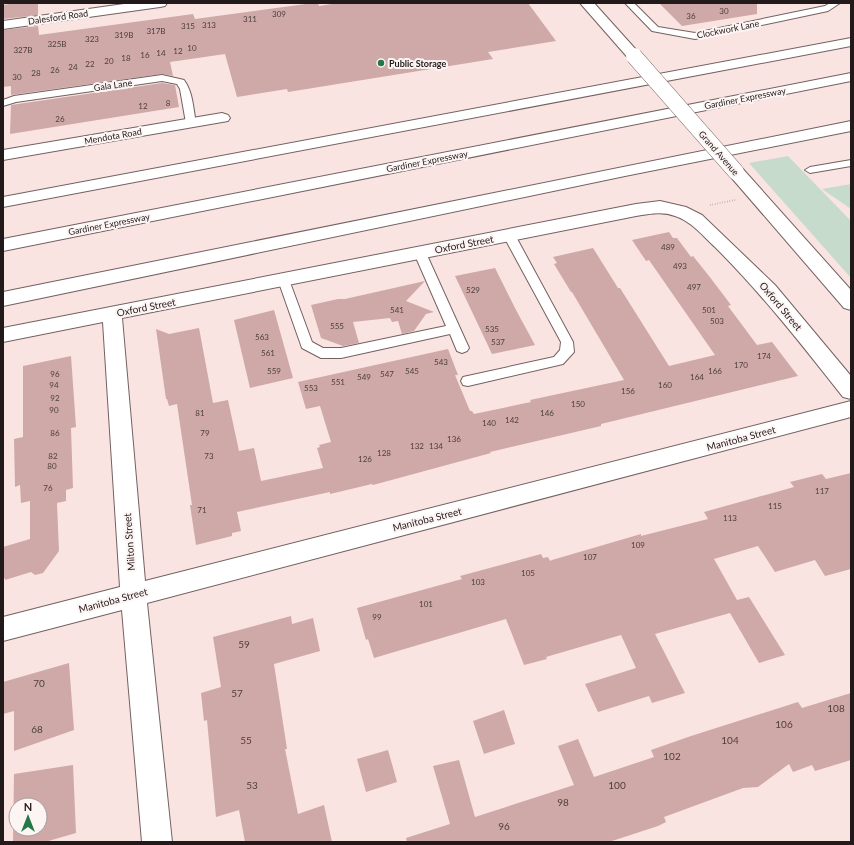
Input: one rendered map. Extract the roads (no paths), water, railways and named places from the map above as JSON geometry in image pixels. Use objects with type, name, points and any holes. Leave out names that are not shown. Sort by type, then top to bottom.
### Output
[{"type":"main road","name":"Dalesford Road","points":[[3,25],[84,8],[160,3]]},
{"type":"main road","name":"Grand Avenue","points":[[587,3],[851,303]]},
{"type":"main road","points":[[731,65],[851,32]]},
{"type":"main road","points":[[3,202],[851,42]]},
{"type":"main road","name":"Gardiner Expressway","points":[[3,245],[851,77]]},
{"type":"main road","name":"Mendota Road","points":[[3,154],[222,118]]},
{"type":"main road","points":[[3,299],[633,169],[851,126]]},
{"type":"main road","name":"Oxford Street","points":[[3,335],[636,210],[660,207],[680,210],[696,219],[748,268],[768,290],[851,391]]},
{"type":"main road","name":"Milton Street","points":[[112,313],[133,595],[158,842]]},
{"type":"main road","name":"Manitoba Street","points":[[3,629],[851,409]]},
{"type":"lane","name":"Clockwork Lane","points":[[629,3],[655,29],[695,36],[828,8],[836,3]]},
{"type":"lane","name":"Gala Lane","points":[[3,103],[14,99],[162,78],[181,82],[185,89],[191,123]]},
{"type":"lane","points":[[810,170],[851,163]]},
{"type":"lane","points":[[468,381],[558,360],[567,352],[567,342],[510,235]]},
{"type":"lane","points":[[420,253],[462,348]]},
{"type":"lane","points":[[284,280],[307,345],[321,353],[341,353],[453,329]]},
{"type":"place","name":"Public Storage","points":[[381,63]]}]
